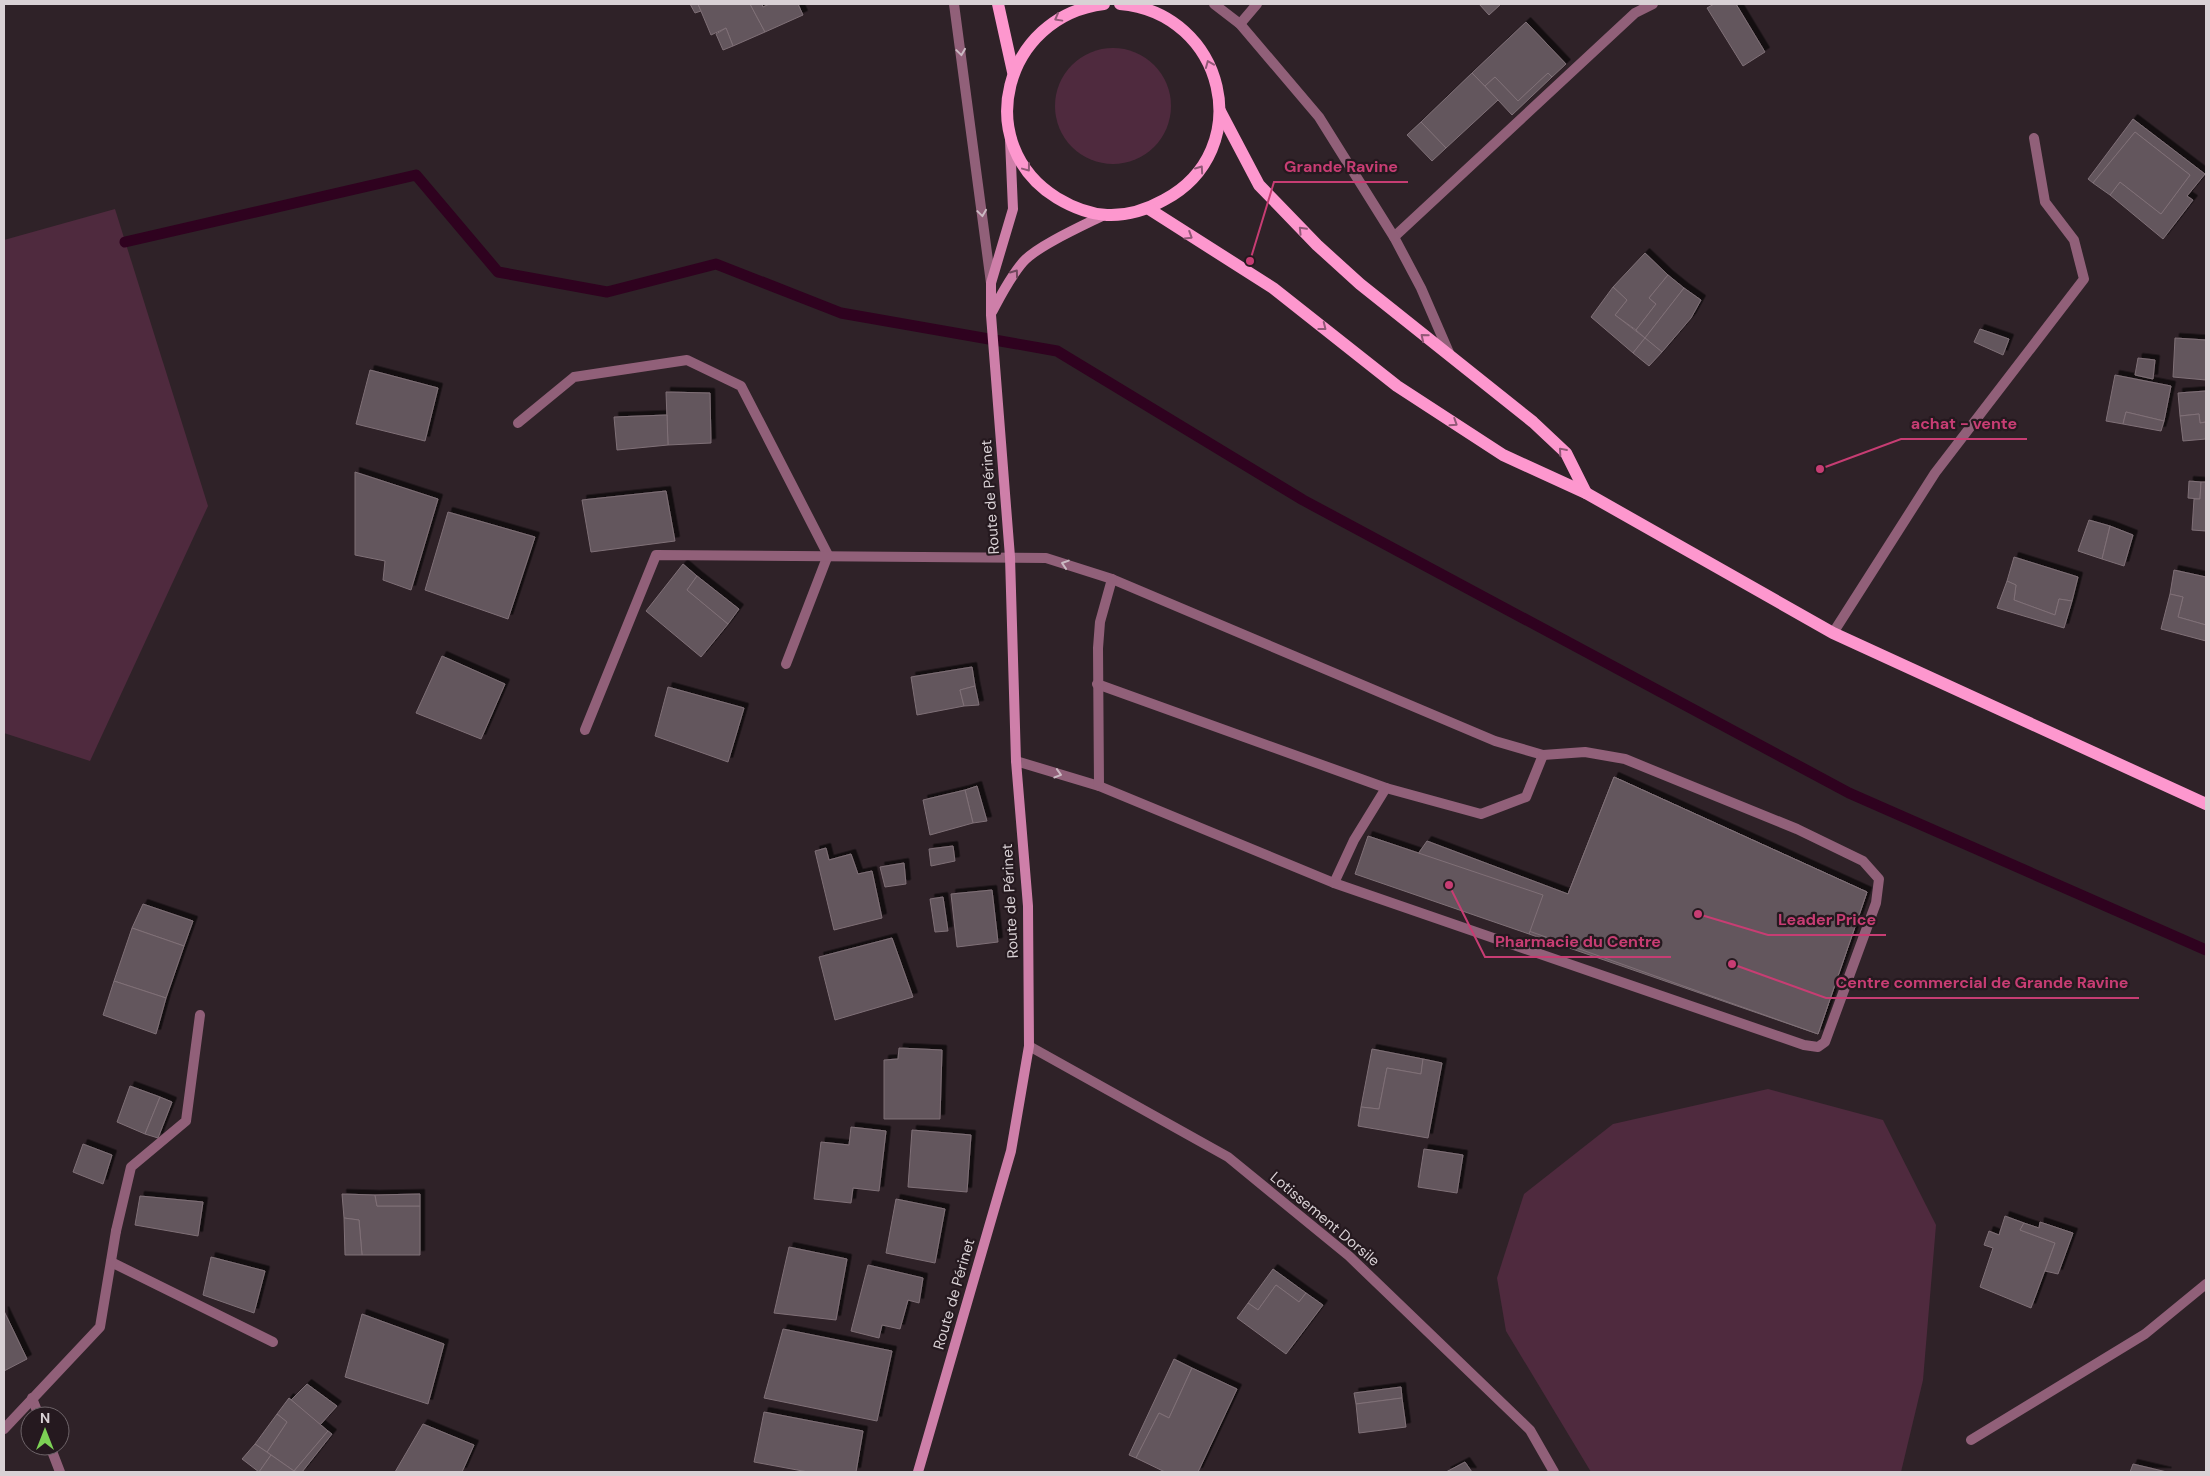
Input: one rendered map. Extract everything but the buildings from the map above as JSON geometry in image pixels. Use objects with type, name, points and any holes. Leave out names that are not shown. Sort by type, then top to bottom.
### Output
[{"type":"main road","points":[[998,4],[1013,72]]},
{"type":"main road","points":[[1104,4],[1070,12],[1051,22],[1036,36],[1023,53],[1013,72],[1007,102],[1010,133],[1023,164],[1044,190],[1072,207],[1104,215],[1134,213],[1149,209],[1177,193],[1200,171],[1215,142],[1220,111],[1216,82],[1205,54],[1185,31],[1161,14],[1128,4]]},
{"type":"main road","points":[[1220,111],[1259,185],[1317,245],[1360,284],[1533,422],[1566,453],[1586,494]]},
{"type":"main road","name":"Route de Périnet","points":[[918,1472],[1011,1151],[1029,1046],[1028,906],[1016,761],[1010,557],[991,320],[992,283],[1013,210],[1010,133]]},
{"type":"main road","points":[[1149,209],[1273,288],[1397,386],[1504,455],[1586,494],[1833,633],[2206,804]]},
{"type":"main road","points":[[991,320],[1005,287],[1024,260],[1058,239],[1104,215]]},
{"type":"street","points":[[954,4],[992,283]]},
{"type":"street","points":[[1214,4],[1240,24],[1320,116],[1394,237],[1420,288],[1451,358]]},
{"type":"street","points":[[1240,24],[1257,4]]},
{"type":"street","points":[[1394,237],[1635,13],[1653,4]]},
{"type":"street","points":[[1833,633],[1935,473],[2084,278],[2074,240],[2045,202],[2034,138]]},
{"type":"street","points":[[518,423],[574,377],[687,360],[741,386],[828,555],[786,664]]},
{"type":"street","points":[[586,730],[656,555],[1046,558],[1112,579],[1495,741],[1543,755],[1585,752],[1625,759],[1797,829],[1863,861],[1879,879],[1876,903],[1825,1042],[1818,1047],[1804,1045],[1334,883],[1099,786],[1016,761]]},
{"type":"street","points":[[1099,786],[1097,684],[1100,622],[1112,579]]},
{"type":"street","points":[[1097,684],[1386,788],[1481,814],[1526,798],[1543,755]]},
{"type":"street","points":[[1334,883],[1354,840],[1386,788]]},
{"type":"street","points":[[4,1429],[100,1327],[116,1231],[131,1167],[186,1122],[200,1015]]},
{"type":"street","name":"Lotissement Dorsile","points":[[1029,1046],[1236,1163],[1349,1256],[1530,1430],[1554,1472]]},
{"type":"street","points":[[111,1262],[273,1342]]},
{"type":"street","points":[[1971,1440],[2145,1334],[2206,1284]]},
{"type":"street","points":[[32,1398],[35,1406]]},
{"type":"street","points":[[54,1456],[60,1472]]},
{"type":"shaded area","points":[[1113,48],[1135,52],[1145,57],[1154,65],[1162,74],[1167,84],[1171,106],[1167,128],[1162,138],[1154,147],[1145,155],[1135,160],[1113,164],[1091,160],[1081,155],[1072,147],[1064,138],[1059,128],[1055,106],[1059,84],[1064,74],[1072,65],[1081,57],[1091,52]]},
{"type":"shaded area","points":[[115,209],[208,506],[90,761],[4,733],[4,240]]},
{"type":"shaded area","points":[[1768,1089],[1883,1120],[1936,1225],[1923,1380],[1901,1472],[1591,1472],[1506,1331],[1497,1278],[1524,1194],[1613,1124]]},
{"type":"waterway","points":[[125,242],[416,175],[498,272],[607,292],[716,264],[841,313],[1057,351],[1303,500],[1849,793],[2206,950]]},
{"type":"place","name":"Grande Ravine","points":[[1250,261]]},
{"type":"place","name":"achat - vente","points":[[1820,469]]},
{"type":"place","name":"Pharmacie du Centre","points":[[1449,885]]},
{"type":"place","name":"Leader Price","points":[[1698,914]]},
{"type":"place","name":"Centre commercial de Grande Ravine","points":[[1732,964]]}]
